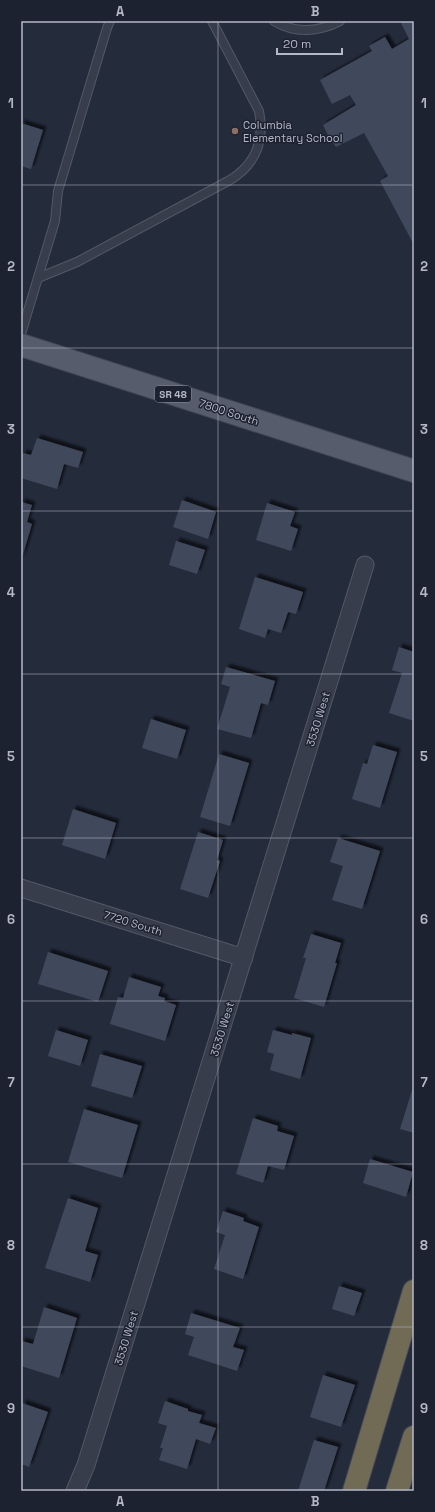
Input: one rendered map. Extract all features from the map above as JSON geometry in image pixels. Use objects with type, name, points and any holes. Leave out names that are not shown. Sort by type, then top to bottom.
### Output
[{"type":"highway","points":[[354,1491],[414,1291]]},
{"type":"highway","points":[[397,1491],[414,1437]]},
{"type":"main road","name":"7800 South","points":[[21,345],[414,471]]},
{"type":"street","name":"3530 West","points":[[75,1491],[86,1465],[365,565]]},
{"type":"street","name":"7720 South","points":[[21,888],[244,958]]},
{"type":"lane","points":[[21,334],[55,221],[58,191],[106,28],[110,21]]},
{"type":"lane","points":[[38,278],[77,262],[230,180],[240,174],[255,156],[259,145],[261,122],[259,111],[212,21]]},
{"type":"lane","points":[[274,21],[293,29],[308,30],[322,29],[340,21]]},
{"type":"building","points":[[405,21],[414,21],[414,245],[380,181],[388,176],[364,133],[336,147],[329,137],[323,125],[356,105],[350,95],[332,104],[320,80],[372,51],[369,46],[385,37],[392,49],[409,39],[401,23]]},
{"type":"building","points":[[21,123],[43,130],[31,169],[21,166]]},
{"type":"building","points":[[37,438],[83,452],[78,468],[64,464],[57,489],[21,478],[21,458],[23,453],[31,455]]},
{"type":"building","points":[[182,500],[216,512],[208,539],[173,527]]},
{"type":"building","points":[[21,502],[32,505],[27,522],[32,524],[21,561]]},
{"type":"building","points":[[267,503],[295,512],[290,526],[298,529],[291,551],[256,540]]},
{"type":"building","points":[[176,541],[205,550],[197,574],[169,565]]},
{"type":"building","points":[[255,577],[303,592],[296,614],[288,612],[281,633],[268,629],[265,638],[239,629]]},
{"type":"building","points":[[399,647],[414,652],[414,721],[389,713],[402,673],[392,670]]},
{"type":"building","points":[[226,667],[275,681],[268,705],[261,703],[251,738],[217,729],[230,687],[221,684]]},
{"type":"building","points":[[151,719],[186,730],[177,759],[142,748]]},
{"type":"building","points":[[373,745],[397,752],[380,808],[352,799],[363,763],[367,764]]},
{"type":"building","points":[[219,754],[249,763],[230,826],[200,817]]},
{"type":"building","points":[[73,809],[116,823],[105,859],[62,845]]},
{"type":"building","points":[[198,832],[223,840],[217,860],[220,861],[208,898],[180,889]]},
{"type":"building","points":[[338,838],[380,851],[362,909],[332,900],[343,866],[330,862]]},
{"type":"building","points":[[311,934],[341,943],[335,963],[337,963],[324,1007],[294,998],[306,958],[303,958]]},
{"type":"building","points":[[48,952],[108,971],[98,1002],[38,984]]},
{"type":"building","points":[[129,977],[161,987],[158,996],[165,998],[164,1001],[176,1005],[165,1041],[110,1024],[118,997],[123,998]]},
{"type":"building","points":[[56,1030],[88,1040],[80,1066],[48,1056]]},
{"type":"building","points":[[273,1030],[311,1038],[300,1079],[270,1070],[274,1054],[267,1052]]},
{"type":"building","points":[[100,1054],[142,1066],[132,1098],[91,1086]]},
{"type":"building","points":[[414,1084],[414,1133],[400,1129]]},
{"type":"building","points":[[84,1109],[138,1125],[122,1178],[68,1162]]},
{"type":"building","points":[[253,1118],[278,1126],[277,1131],[294,1136],[284,1170],[268,1166],[263,1183],[236,1174]]},
{"type":"building","points":[[370,1159],[413,1172],[406,1197],[363,1183]]},
{"type":"building","points":[[68,1198],[98,1208],[85,1251],[98,1255],[90,1282],[45,1268]]},
{"type":"building","points":[[223,1211],[244,1218],[243,1221],[259,1227],[243,1279],[214,1269],[225,1235],[216,1232]]},
{"type":"building","points":[[339,1286],[362,1293],[354,1316],[332,1309]]},
{"type":"building","points":[[44,1307],[77,1318],[59,1378],[21,1366],[21,1341],[33,1344]]},
{"type":"building","points":[[191,1313],[240,1328],[233,1347],[244,1350],[237,1371],[188,1355],[194,1337],[185,1334]]},
{"type":"building","points":[[323,1375],[355,1385],[341,1427],[310,1417]]},
{"type":"building","points":[[165,1401],[188,1409],[188,1411],[202,1415],[199,1423],[216,1428],[210,1444],[196,1439],[187,1469],[159,1460],[163,1448],[160,1448],[167,1426],[158,1423]]},
{"type":"building","points":[[22,1403],[48,1412],[29,1467],[21,1464]]},
{"type":"building","points":[[314,1440],[338,1447],[324,1491],[298,1491]]},
{"type":"place","name":"Columbia Elementary School","points":[[235,131]]}]
